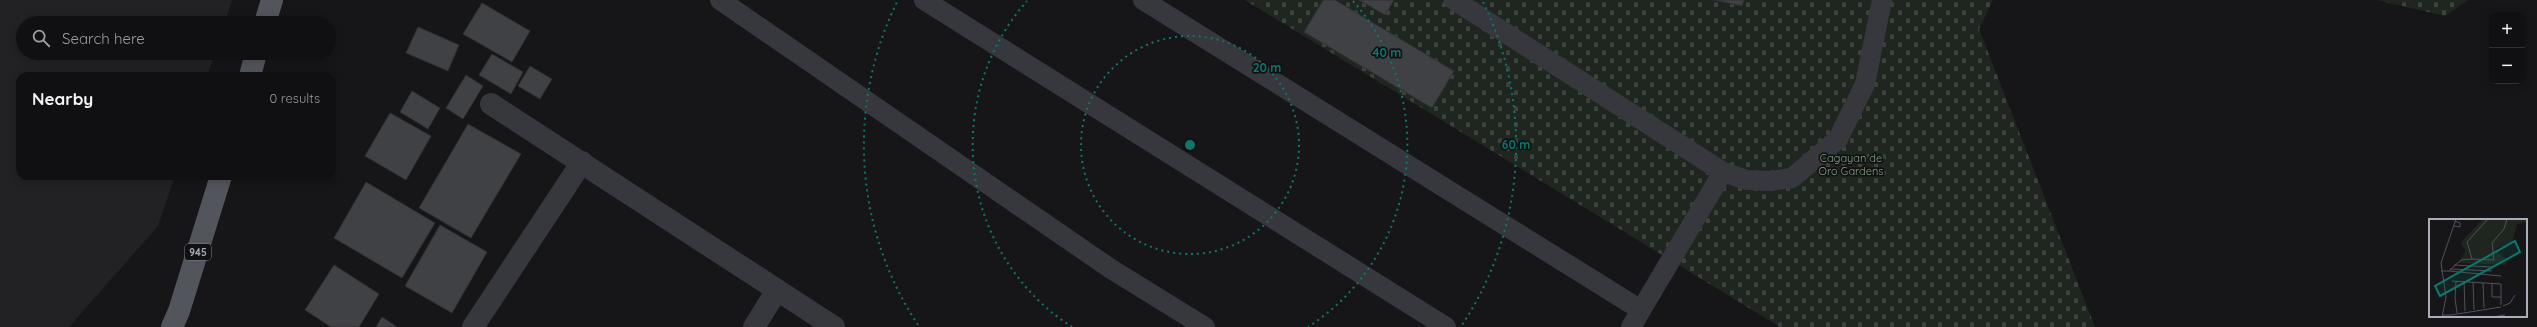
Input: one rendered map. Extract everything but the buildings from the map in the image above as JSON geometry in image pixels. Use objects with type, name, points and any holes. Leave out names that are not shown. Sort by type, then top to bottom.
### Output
[{"type":"main road","points":[[267,16],[272,0]]},
{"type":"main road","points":[[251,72],[254,60]]},
{"type":"main road","name":"945","points":[[172,327],[179,311],[220,180]]},
{"type":"street","points":[[491,104],[834,327]]},
{"type":"street","points":[[473,327],[582,162]]},
{"type":"street","points":[[754,327],[777,290]]},
{"type":"lane","points":[[720,0],[1111,269],[1205,327]]},
{"type":"lane","points":[[924,0],[1446,327]]},
{"type":"lane","points":[[1143,0],[1636,319],[1723,172]]},
{"type":"lane","points":[[1454,0],[1723,172],[1747,180],[1770,181],[1792,178],[1838,139],[1865,84],[1882,0]]},
{"type":"shaded area","points":[[0,0],[232,0],[227,16],[16,16],[16,60],[213,60],[208,72],[16,72],[16,180],[174,180],[158,226],[69,327],[0,327]]},
{"type":"green space","name":"Cagayan de Oro Gardens","points":[[1245,0],[1993,0],[1979,29],[2095,327],[1780,327]]},
{"type":"green space","points":[[2377,0],[2468,0],[2445,16]]}]
